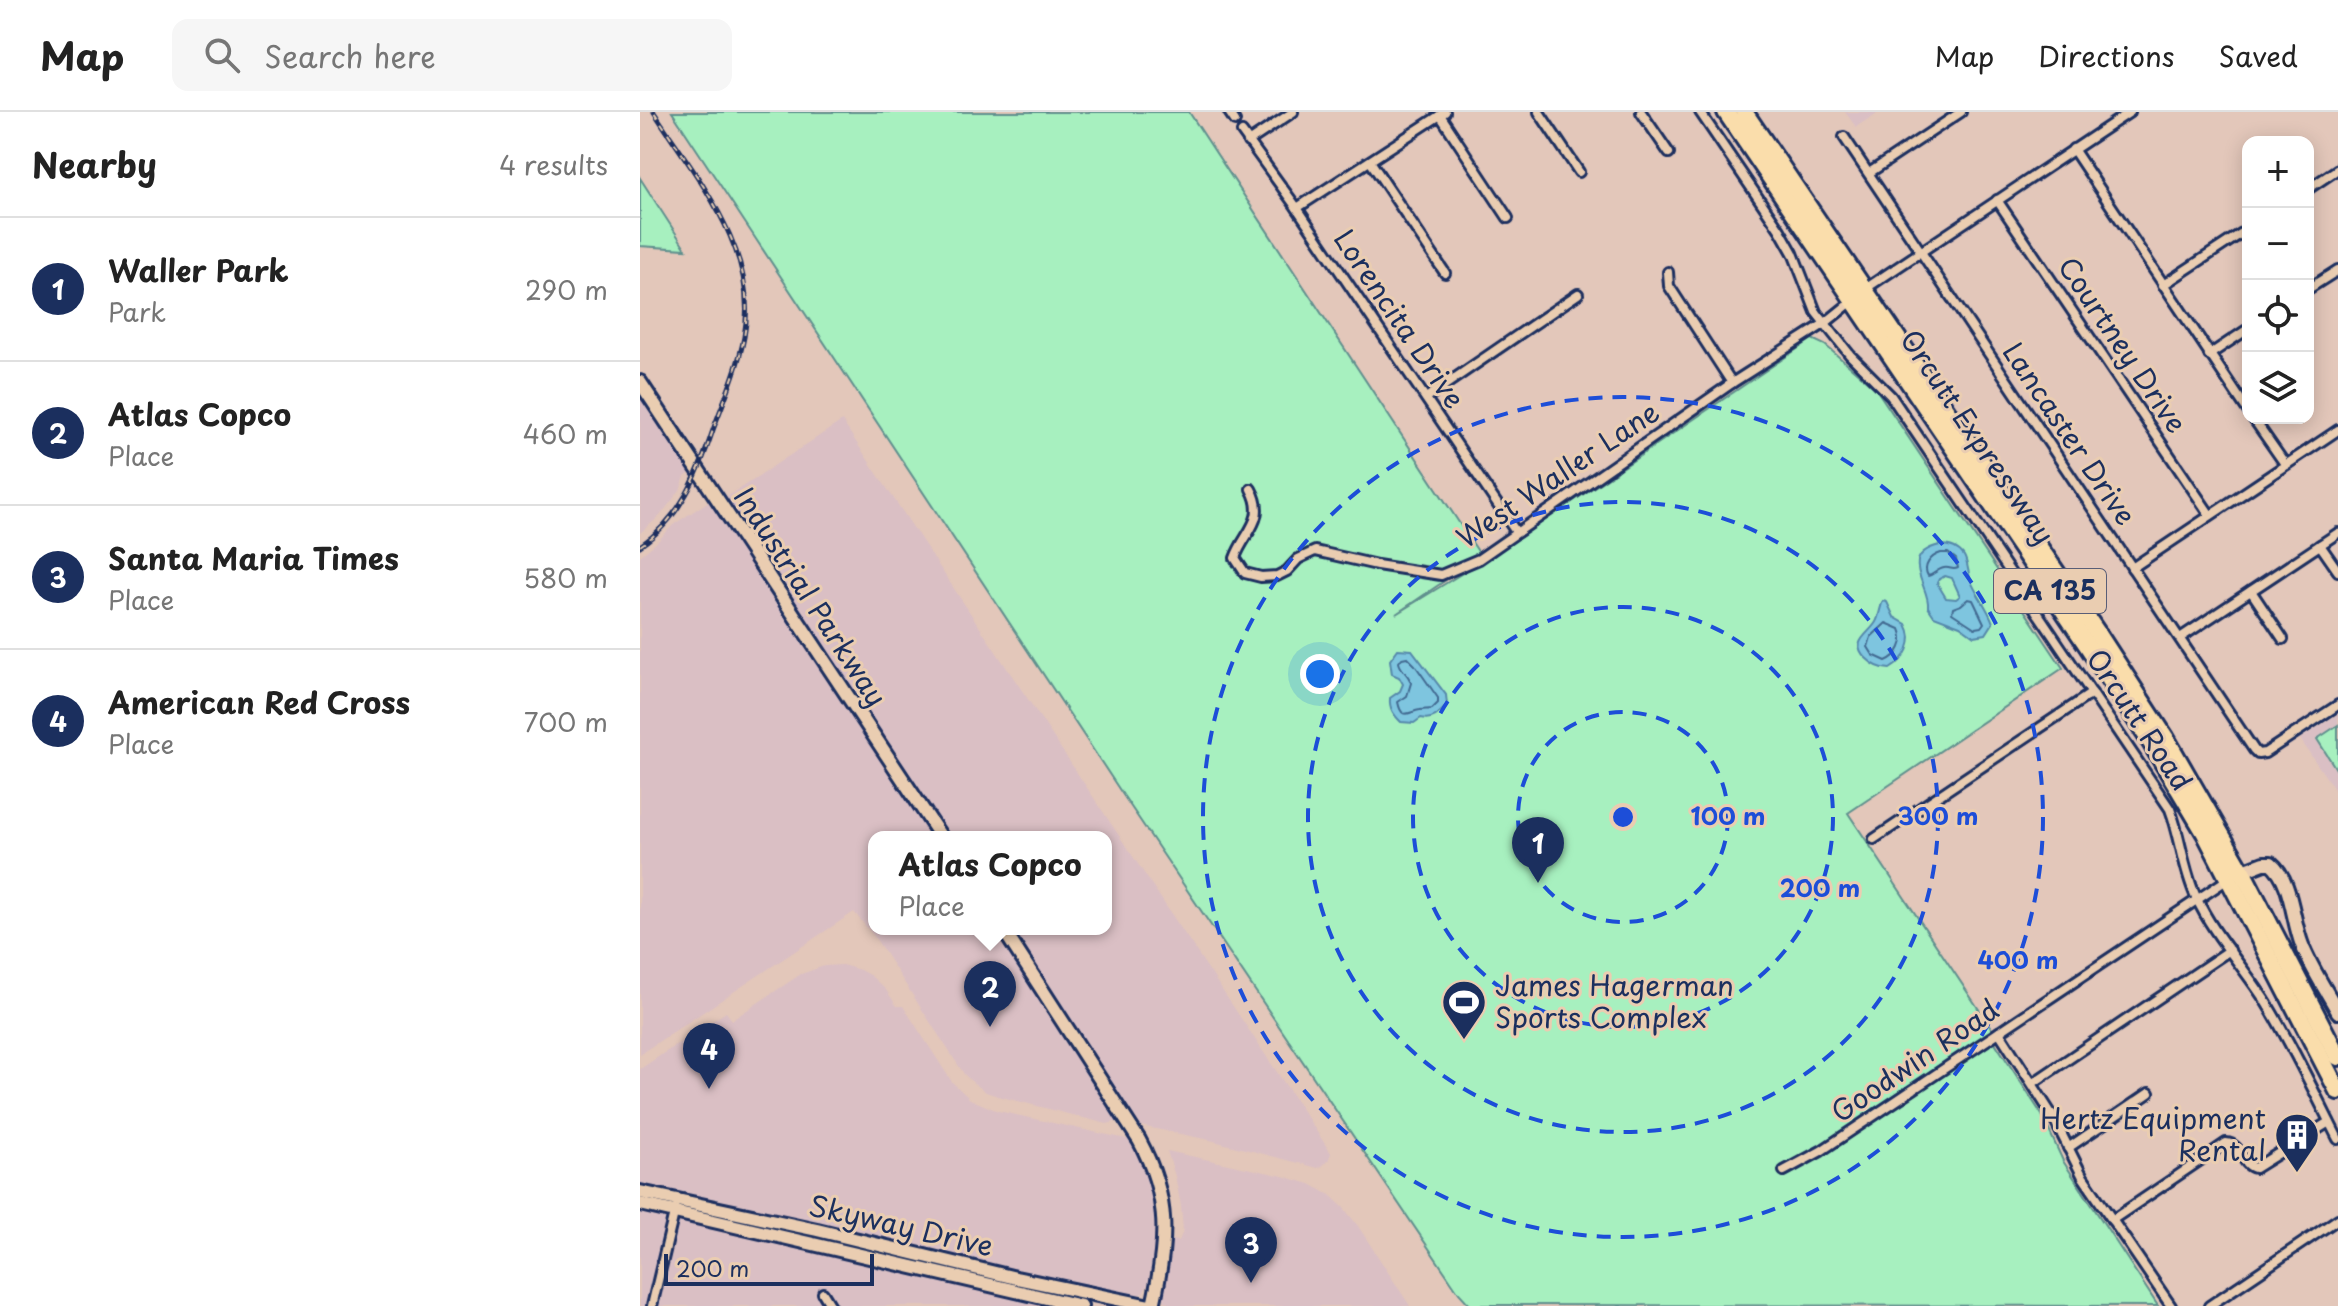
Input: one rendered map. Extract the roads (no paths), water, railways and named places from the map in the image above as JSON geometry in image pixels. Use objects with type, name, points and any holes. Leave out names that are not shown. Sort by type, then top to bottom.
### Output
[{"type":"highway","name":"Orcutt Expressway","points":[[1726,112],[1859,295]]},
{"type":"highway","name":"Orcutt Expressway","points":[[1744,112],[1859,295],[2152,744],[2205,833],[2235,875],[2338,1057]]},
{"type":"highway","name":"Orcutt Expressway","points":[[2235,875],[2338,1091]]},
{"type":"street","points":[[1229,112],[1235,121]]},
{"type":"street","points":[[1248,142],[1293,112]]},
{"type":"street","points":[[1539,112],[1579,172]]},
{"type":"street","points":[[1641,112],[1669,153]]},
{"type":"street","name":"Orcutt Road","points":[[1700,112],[1780,230],[1824,324],[1891,396],[2170,809],[2196,898],[2273,1014],[2338,1139]]},
{"type":"street","points":[[1869,173],[1961,112]]},
{"type":"street","name":"West Waller Lane","points":[[1251,489],[1258,509],[1250,533],[1235,558],[1245,573],[1261,577],[1277,576],[1287,571],[1298,559],[1315,551],[1441,575],[1479,559],[1732,383],[1824,324],[1920,251],[2130,112]]},
{"type":"street","points":[[1297,208],[1442,114],[1508,218]]},
{"type":"street","name":"Lorencita Drive","points":[[1242,132],[1297,208],[1516,532]]},
{"type":"street","name":"Lancaster Drive","points":[[1844,137],[2254,750],[2258,754],[2265,753],[2338,705]]},
{"type":"street","points":[[2073,149],[2242,402]]},
{"type":"street","points":[[1370,161],[1445,273]]},
{"type":"street","points":[[2314,185],[2338,169]]},
{"type":"street","name":"Courtney Drive","points":[[1997,200],[2210,515]]},
{"type":"street","points":[[2163,285],[2242,233]]},
{"type":"street","points":[[2314,285],[2338,270]]},
{"type":"street","points":[[1668,272],[1669,286],[1732,383]]},
{"type":"street","points":[[1426,398],[1578,294]]},
{"type":"street","points":[[2209,355],[2242,333]]},
{"type":"street","name":"Industrial Parkway","points":[[640,382],[937,831]]},
{"type":"street","points":[[2257,424],[2285,464]]},
{"type":"street","points":[[2132,568],[2338,430]]},
{"type":"street","points":[[2180,638],[2338,533]]},
{"type":"street","points":[[2320,545],[2338,571]]},
{"type":"street","points":[[2251,591],[2283,639]]},
{"type":"street","points":[[1874,839],[2092,693]]},
{"type":"street","points":[[2235,875],[2264,863],[2271,863],[2280,871],[2303,947],[2334,994],[2338,1012]]},
{"type":"street","name":"Goodwin Road","points":[[1784,1171],[1821,1151],[2196,898],[2235,875]]},
{"type":"street","points":[[1007,935],[1152,1165],[1162,1202],[1164,1227],[1161,1269],[1152,1306]]},
{"type":"street","points":[[2033,1083],[2230,950]]},
{"type":"street","points":[[1999,1032],[2052,1115],[2083,1177],[2171,1306]]},
{"type":"street","points":[[2068,1148],[2149,1093]]},
{"type":"street","points":[[2112,1220],[2226,1143],[2235,1146],[2249,1166],[2255,1168],[2329,1122]]},
{"type":"street","name":"Skyway Drive","points":[[640,1192],[676,1206],[1081,1306]]},
{"type":"street","name":"Skyway Drive","points":[[640,1204],[676,1206],[817,1230],[1016,1278],[1152,1306]]},
{"type":"street","points":[[652,1306],[676,1206]]},
{"type":"street","points":[[2209,1306],[2338,1219]]},
{"type":"street","points":[[823,1293],[831,1306]]},
{"type":"water","points":[[1947,545],[1964,556],[1971,581],[1993,623],[1986,634],[1974,636],[1960,626],[1934,616],[1928,607],[1918,564],[1920,556],[1927,550]],"holes":[[[1945,576],[1952,578],[1960,596],[1956,599],[1946,598],[1937,583]]]},
{"type":"water","points":[[1883,601],[1887,602],[1894,617],[1906,624],[1910,637],[1904,656],[1890,669],[1871,663],[1859,647],[1877,620]]},
{"type":"water","points":[[1398,649],[1412,650],[1446,695],[1447,705],[1436,716],[1421,718],[1414,723],[1401,722],[1392,712],[1390,698],[1400,691],[1403,684],[1399,677],[1392,674],[1390,660]]},
{"type":"railway","points":[[640,546],[667,522],[694,479],[738,361],[747,305],[743,275],[722,218],[654,112]]},
{"type":"place","name":"Waller Park","points":[[1538,883]]},
{"type":"place","name":"Atlas Copco","points":[[990,1027]]},
{"type":"place","name":"James Hagerman Sports Complex","points":[[1464,1041]]},
{"type":"place","name":"American Red Cross","points":[[709,1089]]},
{"type":"place","name":"Hertz Equipment Rental","points":[[2297,1174]]},
{"type":"place","name":"Santa Maria Times","points":[[1251,1283]]}]
